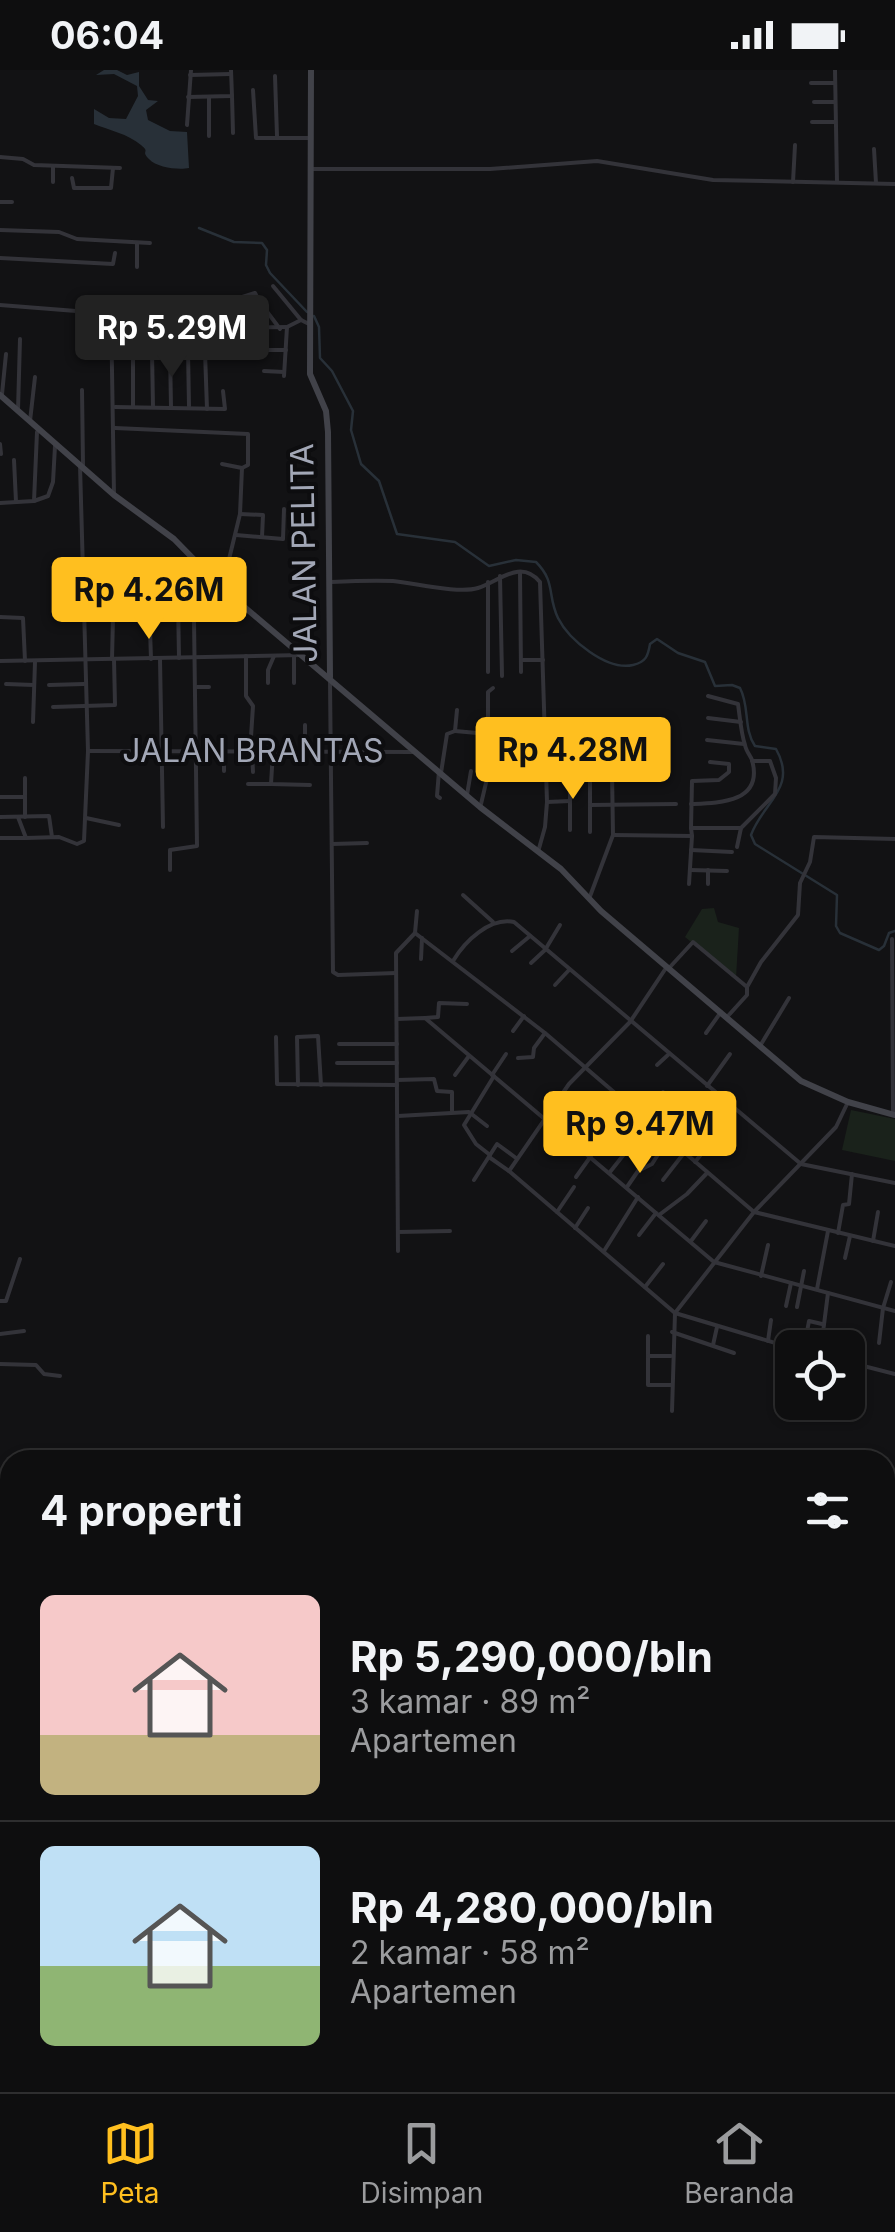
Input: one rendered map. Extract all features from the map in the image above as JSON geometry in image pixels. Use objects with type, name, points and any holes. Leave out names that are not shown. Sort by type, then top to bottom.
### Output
[{"type":"street","name":"JALAN PELITA","points":[[311,70],[310,378],[323,402],[327,420],[330,678]]},
{"type":"street","points":[[835,70],[836,182]]},
{"type":"street","points":[[187,124],[191,72],[231,72],[233,132]]},
{"type":"street","points":[[276,76],[277,138]]},
{"type":"street","points":[[811,83],[835,83]]},
{"type":"street","points":[[253,90],[255,137],[312,138]]},
{"type":"street","points":[[188,97],[232,96]]},
{"type":"street","points":[[209,136],[210,97]]},
{"type":"street","points":[[814,102],[835,102]]},
{"type":"street","points":[[812,122],[835,122]]},
{"type":"street","points":[[792,182],[795,144]]},
{"type":"street","points":[[874,150],[876,183]]},
{"type":"street","points":[[0,157],[34,165],[120,168]]},
{"type":"street","points":[[312,169],[490,170],[597,161],[712,180],[895,184]]},
{"type":"street","points":[[53,182],[54,166]]},
{"type":"street","points":[[72,178],[74,188],[111,188],[113,168]]},
{"type":"street","points":[[0,202],[12,202]]},
{"type":"street","points":[[0,230],[59,232],[76,239],[150,243]]},
{"type":"street","points":[[136,243],[136,266]]},
{"type":"street","points":[[0,258],[112,264],[115,253]]},
{"type":"street","points":[[273,286],[300,320]]},
{"type":"street","points":[[235,328],[236,299],[253,292],[284,328],[284,374],[264,371]]},
{"type":"street","points":[[256,314],[259,301]]},
{"type":"street","points":[[0,305],[112,311],[114,495]]},
{"type":"street","points":[[214,328],[284,328],[311,318]]},
{"type":"street","points":[[18,410],[20,340]]},
{"type":"street","points":[[220,350],[286,350]]},
{"type":"street","points":[[188,351],[189,408]]},
{"type":"street","points":[[114,352],[206,354],[207,409]]},
{"type":"street","points":[[132,352],[133,406]]},
{"type":"street","points":[[152,352],[152,408]]},
{"type":"street","points":[[170,352],[170,408]]},
{"type":"street","points":[[6,354],[1,396],[114,495],[174,539],[298,656],[330,678],[480,807],[561,869],[595,905],[811,1088],[894,1114],[892,939]]},
{"type":"street","points":[[30,421],[35,377]]},
{"type":"street","points":[[0,838],[52,837],[82,843],[88,751],[82,594],[82,390]]},
{"type":"street","points":[[115,406],[226,409],[223,391]]},
{"type":"street","points":[[34,502],[38,428]]},
{"type":"street","points":[[115,428],[245,433],[249,438],[248,464],[242,468],[222,464]]},
{"type":"street","points":[[0,504],[34,502],[48,496],[52,490],[55,442]]},
{"type":"street","points":[[0,444],[0,454]]},
{"type":"street","points":[[14,460],[16,502]]},
{"type":"street","points":[[222,588],[240,514],[242,468]]},
{"type":"street","points":[[236,535],[283,539],[284,510]]},
{"type":"street","points":[[240,514],[264,516],[262,538]]},
{"type":"street","points":[[82,594],[111,593],[111,572]]},
{"type":"street","points":[[330,582],[388,580],[478,588],[500,576],[520,572],[533,574],[540,582],[547,802],[538,852]]},
{"type":"street","points":[[520,572],[522,672]]},
{"type":"street","points":[[500,576],[502,676]]},
{"type":"street","points":[[488,582],[488,672]]},
{"type":"street","points":[[149,600],[151,658]]},
{"type":"street","points":[[178,601],[179,658]]},
{"type":"street","points":[[83,605],[116,604]]},
{"type":"street","points":[[0,617],[23,618],[25,661]]},
{"type":"street","points":[[52,707],[115,704],[113,617]]},
{"type":"street","points":[[170,870],[170,850],[197,846],[194,619]]},
{"type":"street","points":[[246,656],[246,696],[253,706],[253,772]]},
{"type":"street","points":[[268,684],[274,656]]},
{"type":"street","points":[[0,662],[298,656]]},
{"type":"street","points":[[294,683],[298,656]]},
{"type":"street","points":[[160,658],[163,827]]},
{"type":"street","points":[[522,660],[543,660]]},
{"type":"street","points":[[33,722],[34,661]]},
{"type":"street","points":[[330,678],[332,972],[396,974]]},
{"type":"street","points":[[6,684],[34,685]]},
{"type":"street","points":[[50,685],[84,684]]},
{"type":"street","points":[[197,687],[209,686]]},
{"type":"street","points":[[488,736],[488,692],[493,688]]},
{"type":"street","points":[[691,804],[732,801],[751,784],[752,761],[744,744],[736,702],[708,696]]},
{"type":"street","points":[[455,731],[457,710]]},
{"type":"street","points":[[708,718],[741,722]]},
{"type":"street","points":[[304,752],[305,725]]},
{"type":"street","points":[[440,798],[437,796],[448,732],[544,739]]},
{"type":"street","points":[[707,740],[744,744]]},
{"type":"street","name":"JALAN BRANTAS","points":[[88,751],[416,752]]},
{"type":"street","points":[[224,751],[224,772]]},
{"type":"street","points":[[271,784],[273,751]]},
{"type":"street","points":[[738,847],[741,828],[775,794],[776,778],[770,761],[752,761]]},
{"type":"street","points":[[690,884],[692,781],[719,780],[729,772],[728,764],[710,762]]},
{"type":"street","points":[[480,807],[490,766]]},
{"type":"street","points":[[467,795],[471,771]]},
{"type":"street","points":[[590,771],[590,832]]},
{"type":"street","points":[[595,905],[612,836],[612,771]]},
{"type":"street","points":[[570,773],[570,830]]},
{"type":"street","points":[[25,778],[25,817]]},
{"type":"street","points":[[248,784],[310,785]]},
{"type":"street","points":[[0,797],[25,798]]},
{"type":"street","points":[[547,802],[570,801]]},
{"type":"street","points":[[590,805],[676,804]]},
{"type":"street","points":[[0,817],[50,817],[52,837]]},
{"type":"street","points":[[18,817],[26,838]]},
{"type":"street","points":[[86,818],[119,825]]},
{"type":"street","points":[[692,828],[741,828]]},
{"type":"street","points":[[612,836],[692,836]]},
{"type":"street","points":[[706,1033],[747,995],[747,987],[761,962],[798,914],[802,877],[816,836],[895,839]]},
{"type":"street","points":[[332,844],[367,843]]},
{"type":"street","points":[[691,850],[732,852]]},
{"type":"street","points":[[690,870],[727,871]]},
{"type":"street","points":[[708,870],[708,884]]},
{"type":"street","points":[[463,895],[493,922]]},
{"type":"street","points":[[398,1251],[397,949],[414,932],[417,911]]},
{"type":"street","points":[[453,961],[463,946],[493,922],[514,922],[801,1164],[895,1183]]},
{"type":"street","points":[[530,963],[546,950],[560,925]]},
{"type":"street","points":[[414,932],[524,1016],[754,1212],[895,1246]]},
{"type":"street","points":[[512,951],[530,936]]},
{"type":"street","points":[[421,959],[422,938]]},
{"type":"street","points":[[509,1171],[543,1117],[583,1066],[630,1022],[668,966],[693,942],[747,987]]},
{"type":"street","points":[[555,984],[569,970]]},
{"type":"street","points":[[502,1000],[510,991]]},
{"type":"street","points":[[760,1046],[790,998]]},
{"type":"street","points":[[397,1019],[438,1017],[440,1003],[467,1004]]},
{"type":"street","points":[[514,1032],[524,1016]]},
{"type":"street","points":[[425,1018],[714,1262],[895,1311]]},
{"type":"street","points":[[518,1058],[533,1058],[534,1048],[545,1034]]},
{"type":"street","points":[[276,1036],[276,1082],[321,1085],[434,1078],[437,1092],[452,1092],[452,1112]]},
{"type":"street","points":[[298,1084],[297,1037],[319,1036],[321,1085]]},
{"type":"street","points":[[339,1044],[397,1044]]},
{"type":"street","points":[[506,1054],[469,1112],[465,1131],[489,1156],[675,1313],[775,1343]]},
{"type":"street","points":[[657,1065],[669,1054]]},
{"type":"street","points":[[706,1086],[730,1054]]},
{"type":"street","points":[[456,1074],[470,1056]]},
{"type":"street","points":[[337,1062],[397,1063]]},
{"type":"street","points":[[641,1116],[663,1092]]},
{"type":"street","points":[[672,1411],[675,1313],[754,1212],[836,1127],[848,1102]]},
{"type":"street","points":[[398,1116],[469,1112],[487,1126]]},
{"type":"street","points":[[626,1187],[638,1171],[652,1164],[668,1139]]},
{"type":"street","points":[[474,1180],[497,1144],[516,1158]]},
{"type":"street","points":[[609,1173],[629,1148]]},
{"type":"street","points":[[695,1162],[702,1152]]},
{"type":"street","points":[[663,1180],[684,1153]]},
{"type":"street","points":[[576,1177],[590,1156]]},
{"type":"street","points":[[640,1236],[657,1214],[688,1194],[707,1172]]},
{"type":"street","points":[[838,1234],[843,1206],[849,1204],[852,1174]]},
{"type":"street","points":[[557,1212],[574,1187]]},
{"type":"street","points":[[604,1251],[638,1197]]},
{"type":"street","points":[[575,1228],[588,1208]]},
{"type":"street","points":[[873,1241],[878,1212]]},
{"type":"street","points":[[690,1242],[706,1220]]},
{"type":"street","points":[[398,1232],[450,1231]]},
{"type":"street","points":[[817,1290],[828,1231]]},
{"type":"street","points":[[846,1258],[850,1236]]},
{"type":"street","points":[[761,1276],[768,1245]]},
{"type":"street","points":[[0,1301],[6,1300],[20,1259]]},
{"type":"street","points":[[646,1287],[664,1264]]},
{"type":"street","points":[[798,1307],[804,1271]]},
{"type":"street","points":[[879,1343],[891,1282]]},
{"type":"street","points":[[786,1306],[791,1283]]},
{"type":"street","points":[[822,1330],[828,1293]]},
{"type":"street","points":[[768,1341],[771,1320]]},
{"type":"street","points":[[807,1330],[809,1321],[822,1324]]},
{"type":"street","points":[[713,1345],[717,1327]]},
{"type":"street","points":[[0,1334],[24,1331]]},
{"type":"street","points":[[672,1332],[734,1353]]},
{"type":"street","points":[[648,1336],[648,1385],[672,1385]]},
{"type":"street","points":[[648,1356],[671,1356]]},
{"type":"street","points":[[0,1364],[36,1366],[44,1374],[60,1376]]},
{"type":"street","points":[[865,1366],[895,1374]]},
{"type":"street","points":[[4,2092],[16,2092]]},
{"type":"shaded area","points":[[104,70],[127,75],[139,72],[139,86],[148,100],[158,101],[146,110],[148,120],[170,131],[187,132],[189,168],[157,164],[136,141],[94,124],[94,109],[109,118],[126,119],[138,96],[137,86],[114,74],[96,75]]},
{"type":"shaded area","points":[[714,908],[718,922],[739,928],[736,978],[685,937],[702,909]]},
{"type":"shaded area","points":[[851,1110],[895,1119],[895,1161],[842,1150]]},
{"type":"waterway","points":[[199,228],[234,242],[262,243],[267,250],[270,273],[307,312]]},
{"type":"waterway","points":[[314,316],[319,327],[320,358],[332,371],[353,411],[351,430],[361,464],[379,481],[397,534],[455,542],[489,566],[516,560],[536,562],[549,582],[558,618],[571,635],[601,659],[633,665],[644,660],[650,644],[657,639],[678,653],[705,662],[715,686],[740,688],[751,739],[755,746],[776,749],[782,763],[781,785],[751,835],[755,844],[837,895],[836,926],[840,933],[879,950],[889,933],[895,931]]}]
